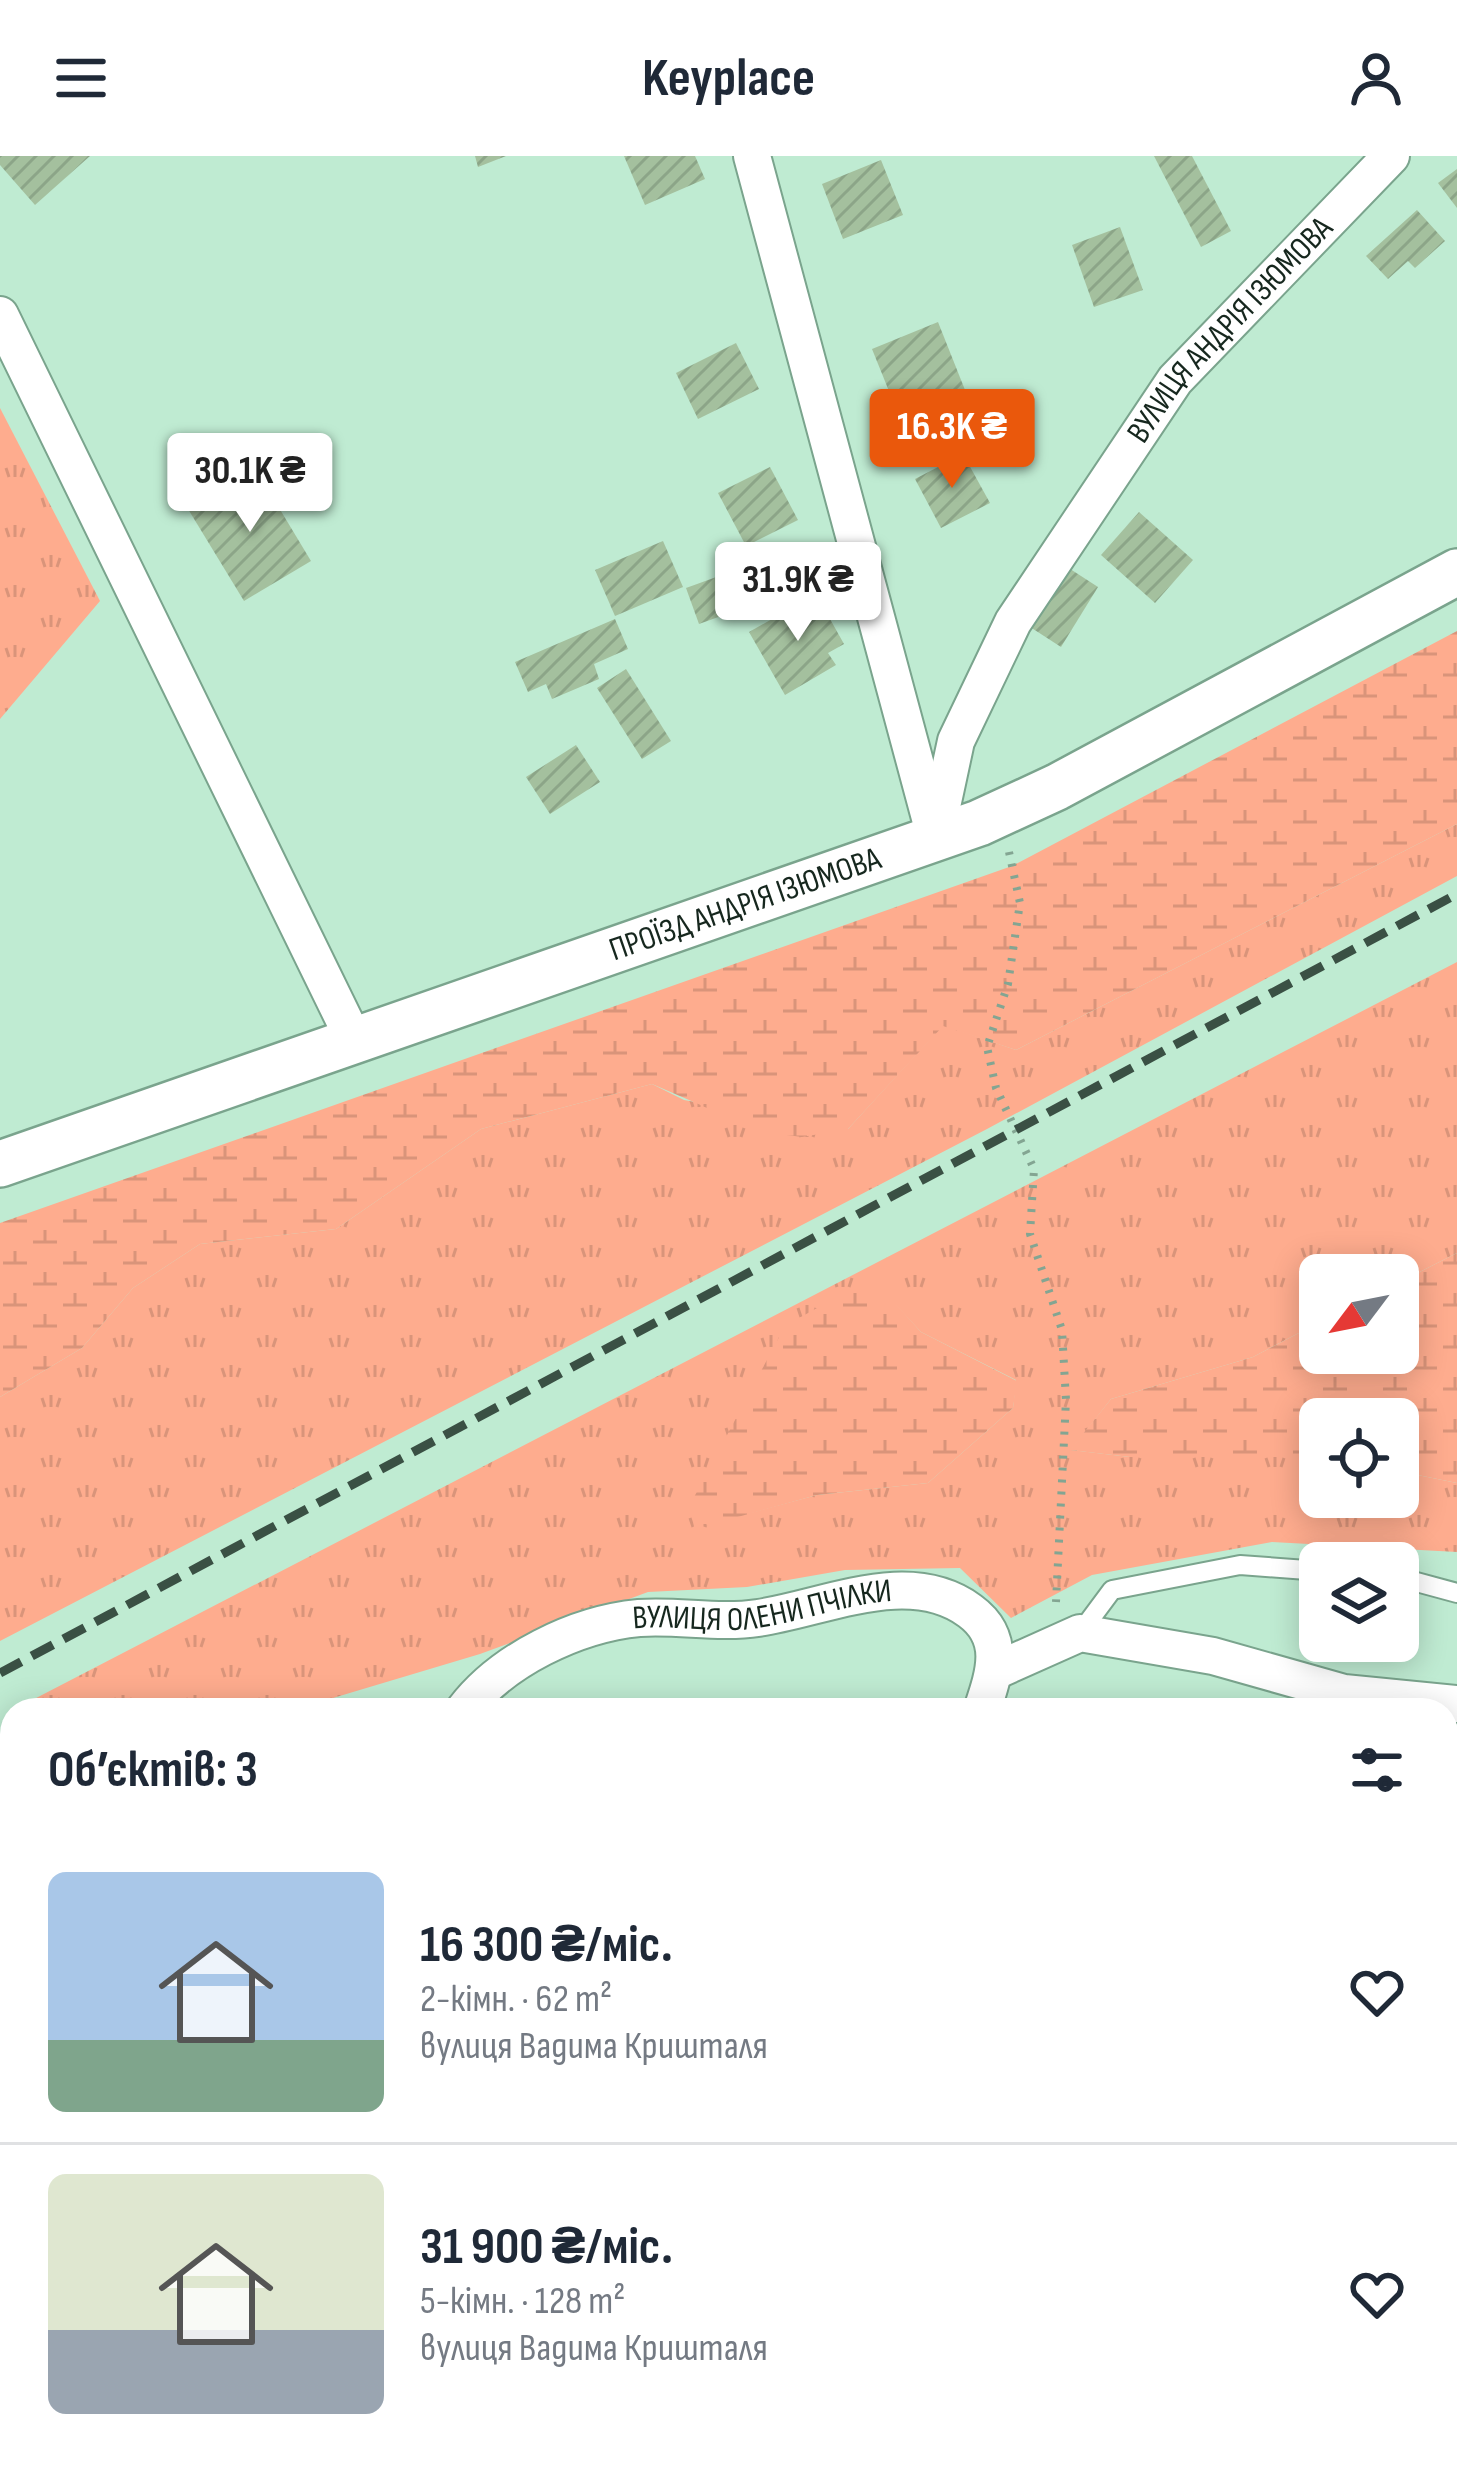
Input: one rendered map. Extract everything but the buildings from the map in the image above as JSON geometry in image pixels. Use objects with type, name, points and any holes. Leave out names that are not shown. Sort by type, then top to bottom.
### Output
[{"type":"street","points":[[752,156],[935,838]]},
{"type":"street","name":"ВУЛИЦЯ АНДРІЯ ІЗЮМОВА","points":[[935,838],[956,741],[1025,603],[1175,380],[1391,156]]},
{"type":"street","points":[[0,315],[354,1040]]},
{"type":"street","name":"ПРОЇЗД АНДРІЯ ІЗЮМОВА","points":[[0,1164],[935,838],[1058,787],[1457,572]]},
{"type":"street","name":"ВУЛИЦЯ ОЛЕНИ ПЧІЛКИ","points":[[475,1698],[518,1662],[591,1629],[635,1618],[716,1622],[760,1618],[845,1598],[905,1591],[933,1592],[957,1601],[979,1618],[996,1648],[995,1671]]},
{"type":"street","points":[[986,1698],[995,1671],[1066,1639],[1213,1656],[1343,1693],[1400,1698]]},
{"type":"lane","points":[[1066,1639],[1112,1590],[1240,1565],[1299,1569]]},
{"type":"lane","points":[[1419,1582],[1457,1592]]},
{"type":"path","points":[[1010,856],[1020,903],[1008,984],[987,1047],[996,1088],[1034,1168],[1030,1234],[1062,1330],[1066,1639]]},
{"type":"green space","points":[[0,408],[100,601],[0,719]]},
{"type":"green space","points":[[1457,631],[1457,824],[1016,1050],[943,1026],[848,1129],[802,1137],[763,1132],[652,1084],[481,1129],[336,1229],[200,1244],[133,1288],[82,1348],[0,1397],[0,1223],[1012,866]]},
{"type":"green space","points":[[1457,824],[1457,876],[987,1129],[0,1641],[0,1397],[82,1348],[133,1288],[200,1244],[336,1229],[481,1129],[652,1084],[684,1100],[848,1129],[943,1025],[1016,1050]]},
{"type":"green space","points":[[1457,962],[1457,1253],[1419,1272],[1419,1254],[1299,1254],[1299,1333],[1253,1357],[1111,1399],[1071,1450],[1130,1457],[1299,1457],[1299,1518],[1419,1518],[1419,1475],[1457,1483],[1457,1552],[1419,1550],[1419,1542],[1272,1542],[1092,1575],[1011,1618],[960,1568],[845,1570],[747,1587],[648,1592],[480,1654],[333,1698],[36,1698]],"holes":[[[894,1303],[921,1332],[1016,1380],[1013,1408],[928,1483],[817,1495],[694,1528]]]},
{"type":"green space","points":[[1457,1253],[1457,1483],[1419,1475],[1419,1398],[1299,1398],[1299,1457],[1130,1457],[1070,1450],[1111,1399],[1253,1357],[1299,1333],[1299,1374],[1419,1374],[1419,1272]]},
{"type":"green space","points":[[856,1286],[894,1302],[921,1332],[1017,1381],[1013,1408],[928,1483],[817,1495],[694,1529],[692,1501],[785,1326]]},
{"type":"railway","points":[[0,1673],[1457,894]]}]
